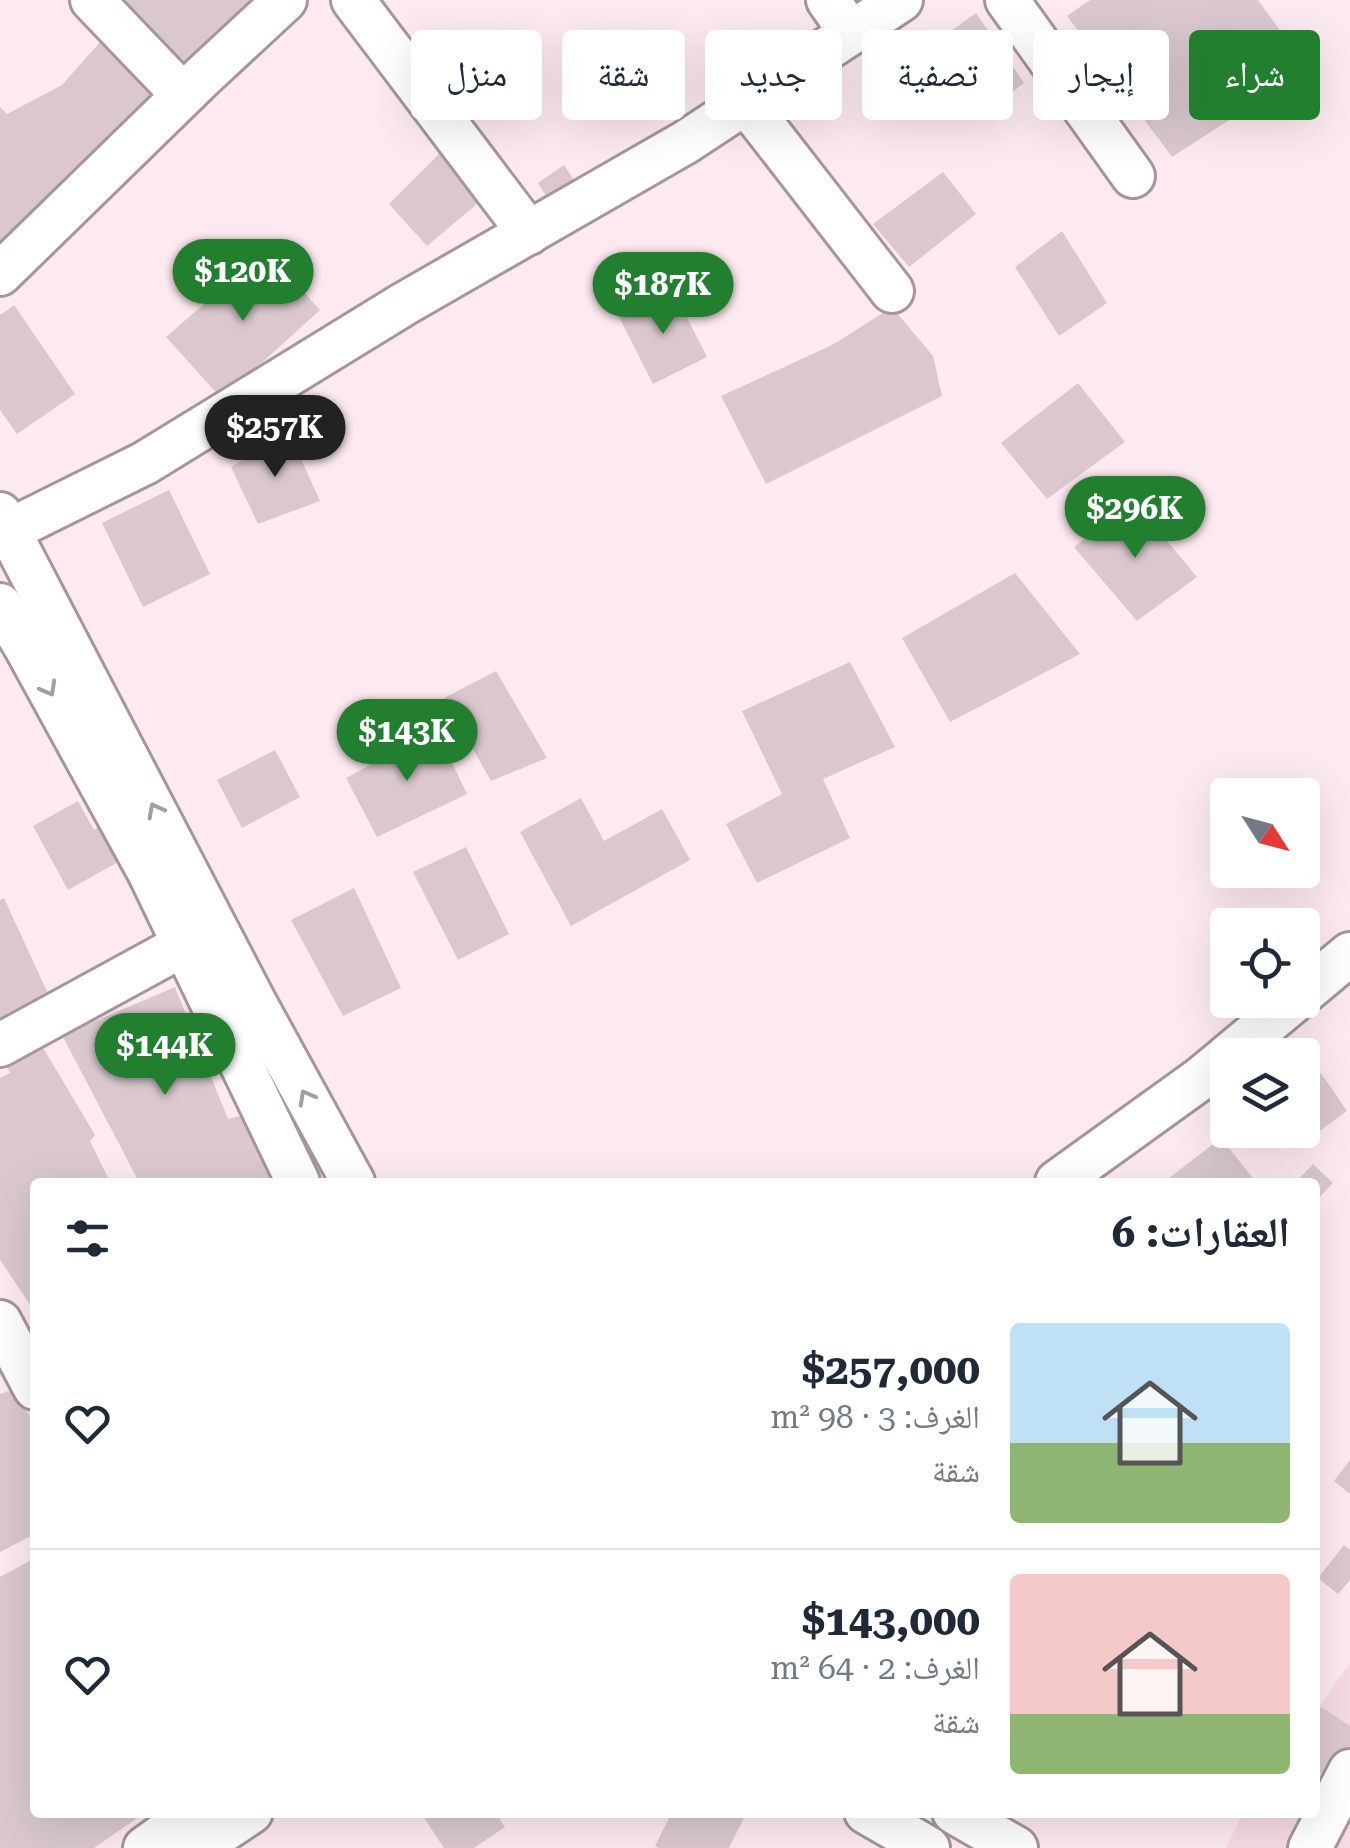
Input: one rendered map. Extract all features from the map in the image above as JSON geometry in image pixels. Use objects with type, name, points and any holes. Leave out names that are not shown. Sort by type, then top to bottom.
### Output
[{"type":"street","points":[[92,0],[183,95]]},
{"type":"street","points":[[0,274],[285,0]]},
{"type":"street","points":[[353,0],[528,232]]},
{"type":"street","points":[[839,16],[901,0]]},
{"type":"street","points":[[1008,0],[1133,176]]},
{"type":"street","points":[[351,1178],[254,1003],[5,522],[145,463],[404,304],[719,120]]},
{"type":"street","points":[[760,120],[892,291]]},
{"type":"street","points":[[0,605],[185,944],[296,1178]]},
{"type":"street","points":[[0,1045],[185,944]]},
{"type":"street","points":[[1320,979],[1350,954]]},
{"type":"street","points":[[1250,1038],[1273,1018]]},
{"type":"street","points":[[1063,1178],[1210,1071]]},
{"type":"street","points":[[16,1334],[30,1374]]},
{"type":"street","points":[[1310,1848],[1350,1770]]},
{"type":"street","points":[[144,1848],[187,1818]]},
{"type":"street","points":[[198,1848],[243,1818]]},
{"type":"street","points":[[876,1818],[928,1848]]},
{"type":"street","points":[[964,1818],[1016,1848]]},
{"type":"shaded area","points":[[1350,1663],[1350,1848],[1226,1848],[1241,1818],[1320,1818],[1320,1705]]},
{"type":"building","points":[[124,0],[266,0],[193,72]]},
{"type":"building","points":[[1090,0],[1258,0],[1280,30],[1189,30],[1189,120],[1229,120],[1172,157],[1144,120],[1169,120],[1169,30],[1077,30],[1067,16]]},
{"type":"building","points":[[976,13],[988,30],[952,30]]},
{"type":"building","points":[[101,41],[159,97],[0,259],[0,107],[7,114],[62,85]]},
{"type":"building","points":[[1013,67],[1024,83],[1013,92]]},
{"type":"building","points":[[446,147],[484,198],[427,246],[389,204]]},
{"type":"building","points":[[564,165],[582,192],[555,210],[538,183]]},
{"type":"building","points":[[943,172],[976,214],[909,267],[873,224]]},
{"type":"building","points":[[1062,231],[1107,303],[1059,336],[1015,267]]},
{"type":"building","points":[[266,250],[320,310],[222,399],[166,337]]},
{"type":"building","points":[[673,290],[707,357],[653,384],[618,315]]},
{"type":"building","points":[[14,305],[75,394],[17,434],[0,410],[0,315]]},
{"type":"building","points":[[892,307],[933,356],[942,396],[766,484],[721,396],[834,344]]},
{"type":"building","points":[[1078,383],[1125,442],[1047,499],[1001,443]]},
{"type":"building","points":[[289,432],[320,501],[258,524],[231,467]]},
{"type":"building","points":[[169,490],[210,574],[143,607],[102,523]]},
{"type":"building","points":[[1134,501],[1197,577],[1137,621],[1074,547]]},
{"type":"building","points":[[1015,573],[1080,654],[950,722],[902,638]]},
{"type":"building","points":[[850,662],[895,747],[823,779],[850,838],[757,883],[726,824],[782,794],[742,711]]},
{"type":"building","points":[[496,671],[547,758],[491,781],[444,698]]},
{"type":"building","points":[[436,729],[467,794],[377,837],[346,778]]},
{"type":"building","points":[[275,750],[300,797],[242,828],[217,780]]},
{"type":"building","points":[[581,798],[604,841],[662,809],[690,860],[571,926],[520,832]]},
{"type":"building","points":[[78,801],[94,830],[101,826],[120,861],[68,890],[33,826]]},
{"type":"building","points":[[466,847],[509,934],[458,960],[413,872]]},
{"type":"building","points":[[354,888],[401,988],[343,1016],[291,920]]},
{"type":"building","points":[[4,898],[50,998],[0,1025],[0,900]]},
{"type":"building","points":[[175,987],[228,1119],[248,1114],[278,1178],[137,1178],[62,1035]]},
{"type":"building","points":[[42,1046],[95,1135],[90,1141],[108,1178],[30,1178],[30,1305],[0,1260],[0,1078],[10,1073],[6,1065]]},
{"type":"building","points":[[1320,1074],[1347,1111],[1320,1131]]},
{"type":"building","points":[[1210,1146],[1229,1148],[1253,1178],[1169,1178]]},
{"type":"building","points":[[1313,1164],[1333,1183],[1320,1197],[1320,1178],[1300,1178]]},
{"type":"building","points":[[15,1389],[30,1416],[30,1537],[0,1552],[0,1394]]},
{"type":"building","points":[[1350,1460],[1350,1494],[1334,1481]]},
{"type":"building","points":[[1344,1545],[1350,1550],[1350,1580],[1338,1594],[1320,1575]]},
{"type":"building","points":[[30,1561],[30,1818],[137,1818],[94,1848],[0,1848],[0,1577]]},
{"type":"building","points":[[1320,1708],[1350,1726],[1350,1781],[1334,1782],[1320,1772]]},
{"type":"building","points":[[424,1818],[499,1818],[505,1827],[474,1848],[444,1848]]},
{"type":"building","points":[[669,1818],[744,1818],[729,1848],[655,1846]]}]
